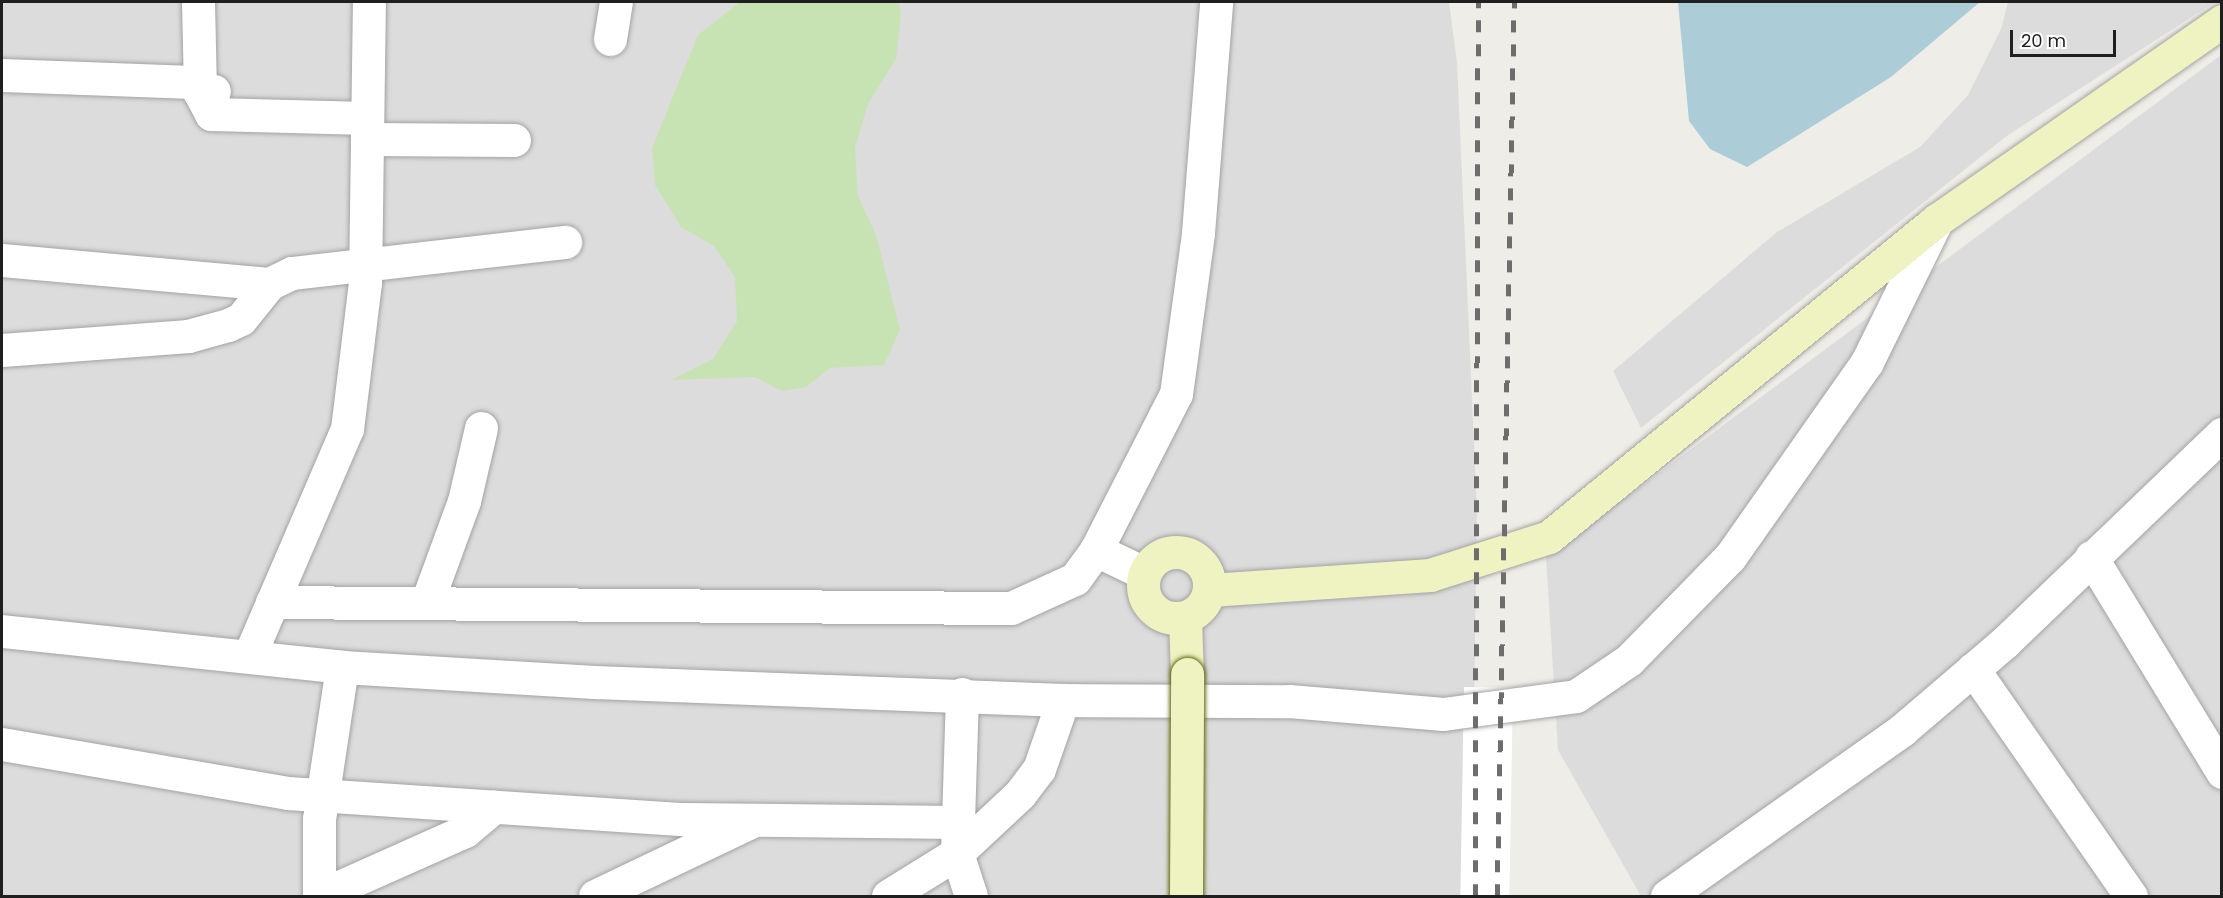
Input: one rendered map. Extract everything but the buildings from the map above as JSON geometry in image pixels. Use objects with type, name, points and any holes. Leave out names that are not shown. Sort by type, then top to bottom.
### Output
[{"type":"street","points":[[198,2],[211,114],[222,118],[514,140]]},
{"type":"street","points":[[250,654],[347,429],[366,261],[369,2]]},
{"type":"street","points":[[610,39],[616,2]]},
{"type":"street","points":[[272,602],[1011,608],[1075,579],[1096,550],[1176,394],[1198,233],[1216,2]]},
{"type":"street","points":[[1210,590],[1430,575],[1549,537],[1936,220],[2222,21]]},
{"type":"street","points":[[2,75],[193,82],[209,92]]},
{"type":"street","points":[[2,631],[250,654],[342,667],[1063,700],[1289,701],[1443,714],[1576,696],[1629,660],[1730,557],[1867,362],[1936,220]]},
{"type":"street","points":[[2,350],[188,336],[241,319],[269,285],[292,273],[366,261],[564,242]]},
{"type":"street","points":[[2,260],[269,285]]},
{"type":"street","points":[[427,602],[464,501],[481,428]]},
{"type":"street","points":[[1667,897],[1902,730],[1973,669],[2222,434]]},
{"type":"street","points":[[1096,550],[1144,573]]},
{"type":"street","points":[[1185,552],[1204,566],[1210,590],[1205,602],[1185,618],[1157,613],[1142,588],[1144,573],[1160,555],[1185,552]]},
{"type":"street","points":[[2091,557],[2222,771]]},
{"type":"street","points":[[1185,618],[1186,897]]},
{"type":"street","points":[[342,667],[317,851],[319,897],[465,831],[494,807]]},
{"type":"street","points":[[1973,669],[2132,897]]},
{"type":"street","points":[[962,694],[957,837],[971,897]]},
{"type":"street","points":[[888,897],[957,837],[1003,812],[1039,769],[1063,700]]},
{"type":"street","points":[[2,744],[324,795],[752,821],[957,837]]},
{"type":"street","points":[[595,897],[752,821]]},
{"type":"shaded area","points":[[2,2],[1449,2],[1457,63],[1477,510],[1471,896],[2,896]]},
{"type":"shaded area","points":[[2008,2],[2215,2],[2008,135],[1641,428],[1613,371],[1777,232],[1920,147],[1968,95],[2001,29]]},
{"type":"shaded area","points":[[2221,55],[2221,896],[1641,896],[1558,750],[1546,557]]},
{"type":"green space","points":[[740,2],[899,2],[901,14],[896,59],[868,104],[855,147],[858,196],[876,235],[900,330],[884,365],[830,368],[806,387],[782,391],[755,377],[671,380],[713,359],[737,321],[735,277],[714,246],[681,227],[655,185],[652,148],[698,35]]},
{"type":"water","points":[[1678,2],[1980,2],[1891,77],[1747,167],[1710,149],[1689,121]]},
{"type":"pier","points":[[1464,687],[1513,688],[1509,896],[1460,896]]},
{"type":"railway","points":[[1475,896],[1478,2]]},
{"type":"railway","points":[[1497,896],[1514,2]]}]
